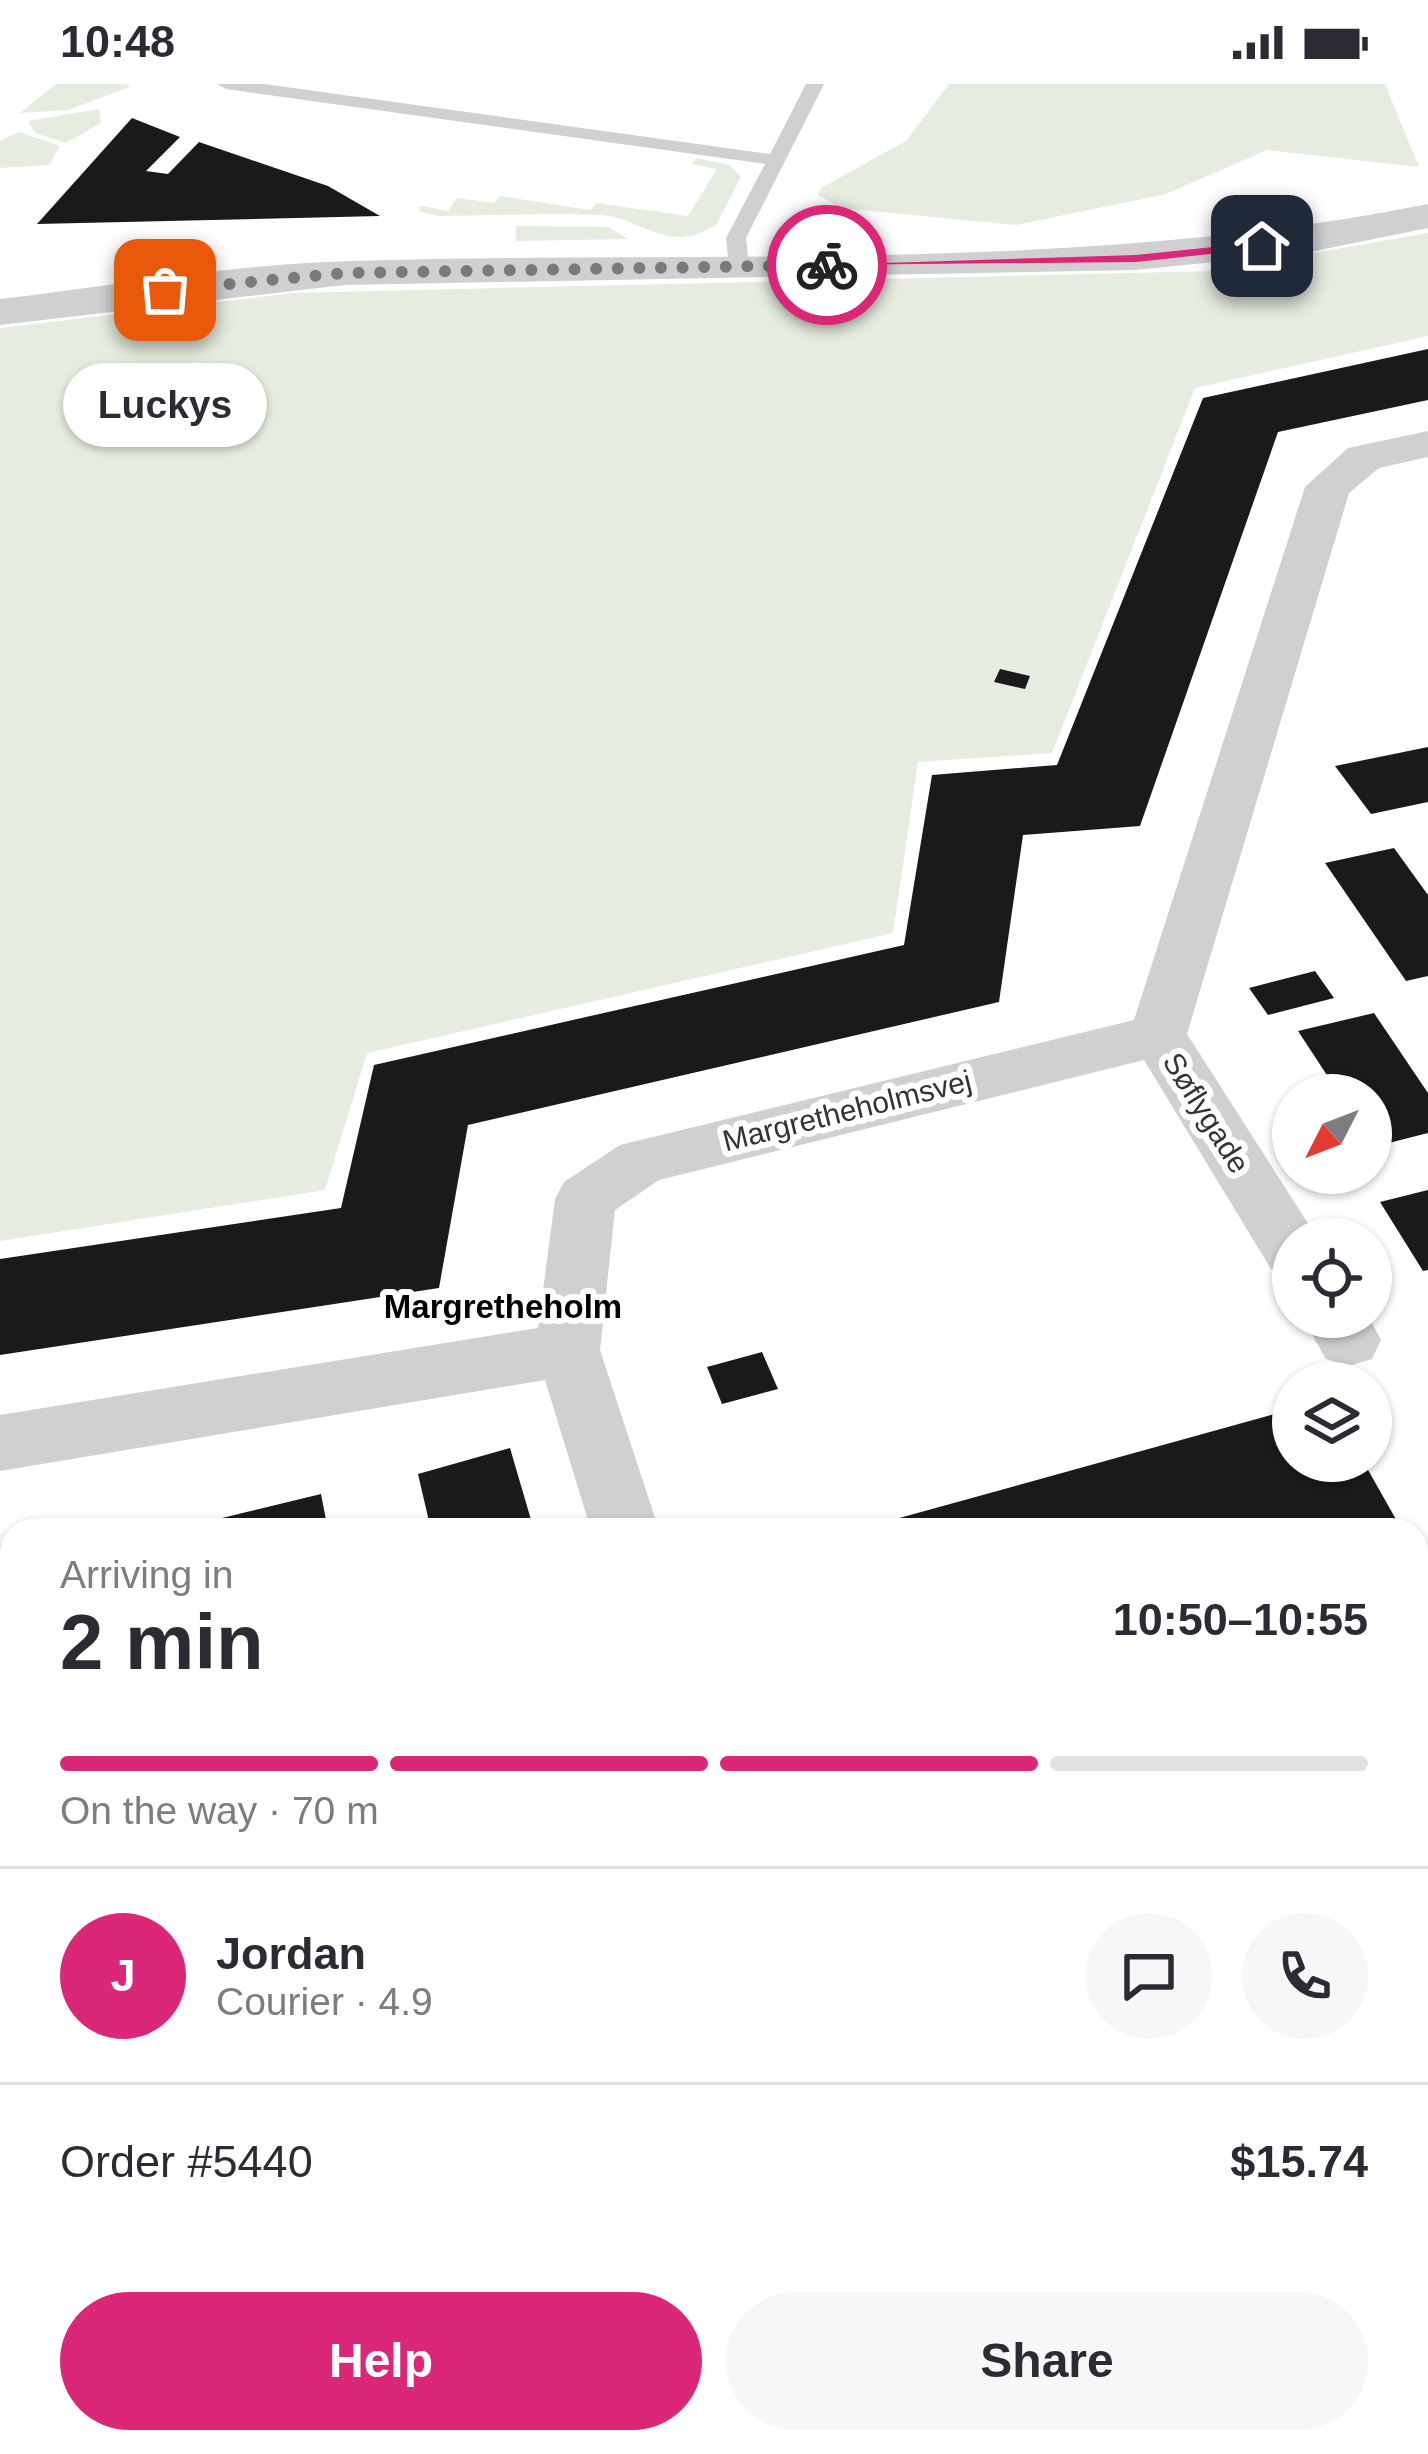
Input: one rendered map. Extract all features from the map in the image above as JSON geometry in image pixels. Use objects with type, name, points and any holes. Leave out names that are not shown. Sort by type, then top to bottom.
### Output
[{"type":"street","points":[[0,312],[345,273],[1136,258],[1305,241],[1428,216]]},
{"type":"street","points":[[1157,1035],[1328,487],[1364,458],[1428,444]]},
{"type":"street","name":"Søflygade","points":[[1157,1035],[1272,1218]]},
{"type":"street","name":"Margretheholmsvej","points":[[568,1349],[586,1199],[641,1161],[1157,1035]]},
{"type":"street","points":[[0,1443],[568,1349],[621,1518]]},
{"type":"lane","points":[[226,84],[772,160]]},
{"type":"lane","points":[[740,267],[736,238],[814,84]]},
{"type":"shaded area","points":[[56,84],[130,87],[68,110],[20,113]]},
{"type":"shaded area","points":[[949,84],[1385,84],[1419,167],[1267,150],[1166,194],[1016,225],[841,208],[818,195],[821,188],[906,141]]},
{"type":"shaded area","points":[[99,109],[101,123],[66,143],[35,133],[28,121]]},
{"type":"shaded area","points":[[19,132],[60,146],[49,165],[0,168],[0,141]]},
{"type":"shaded area","points":[[696,158],[729,165],[741,177],[716,225],[699,234],[669,236],[600,215],[438,216],[419,211],[421,206],[448,211],[457,198],[494,203],[500,196],[590,210],[597,203],[688,216],[717,169],[692,164]]},
{"type":"shaded area","points":[[516,226],[608,227],[628,239],[516,241]]},
{"type":"shaded area","points":[[1428,233],[1428,336],[1195,388],[1052,753],[918,762],[893,933],[367,1053],[325,1190],[0,1241],[0,328],[293,293],[1211,271]]},
{"type":"building","points":[[132,118],[180,137],[146,171],[168,174],[199,142],[328,186],[380,216],[37,224]]},
{"type":"building","points":[[1428,349],[1428,400],[1278,432],[1140,826],[1023,835],[999,1002],[468,1125],[439,1288],[0,1355],[0,1259],[341,1208],[374,1065],[904,945],[932,775],[1057,765],[1203,398]]},
{"type":"building","points":[[1000,669],[1030,676],[1025,689],[994,682]]},
{"type":"building","points":[[1428,747],[1428,802],[1371,814],[1335,766]]},
{"type":"building","points":[[1394,848],[1428,895],[1428,976],[1406,981],[1325,863]]},
{"type":"building","points":[[1315,971],[1334,998],[1268,1015],[1249,988]]},
{"type":"building","points":[[1374,1013],[1428,1093],[1428,1133],[1392,1142],[1392,1074],[1326,1074],[1298,1031]]},
{"type":"building","points":[[1428,1190],[1428,1270],[1423,1271],[1380,1202]]},
{"type":"building","points":[[762,1352],[778,1389],[722,1404],[707,1367]]},
{"type":"building","points":[[1272,1415],[1272,1482],[1375,1482],[1395,1518],[899,1518]]},
{"type":"building","points":[[510,1448],[530,1518],[428,1518],[418,1474]]},
{"type":"building","points":[[321,1494],[326,1518],[222,1518]]},
{"type":"way so far","points":[[165,290],[345,273],[827,265]]},
{"type":"place","name":"Luckys","points":[[165,290]]},
{"type":"district","name":"Margretheholm","points":[[503,1306]]},
{"type":"route","points":[[827,265],[1136,258],[1262,246]]}]
